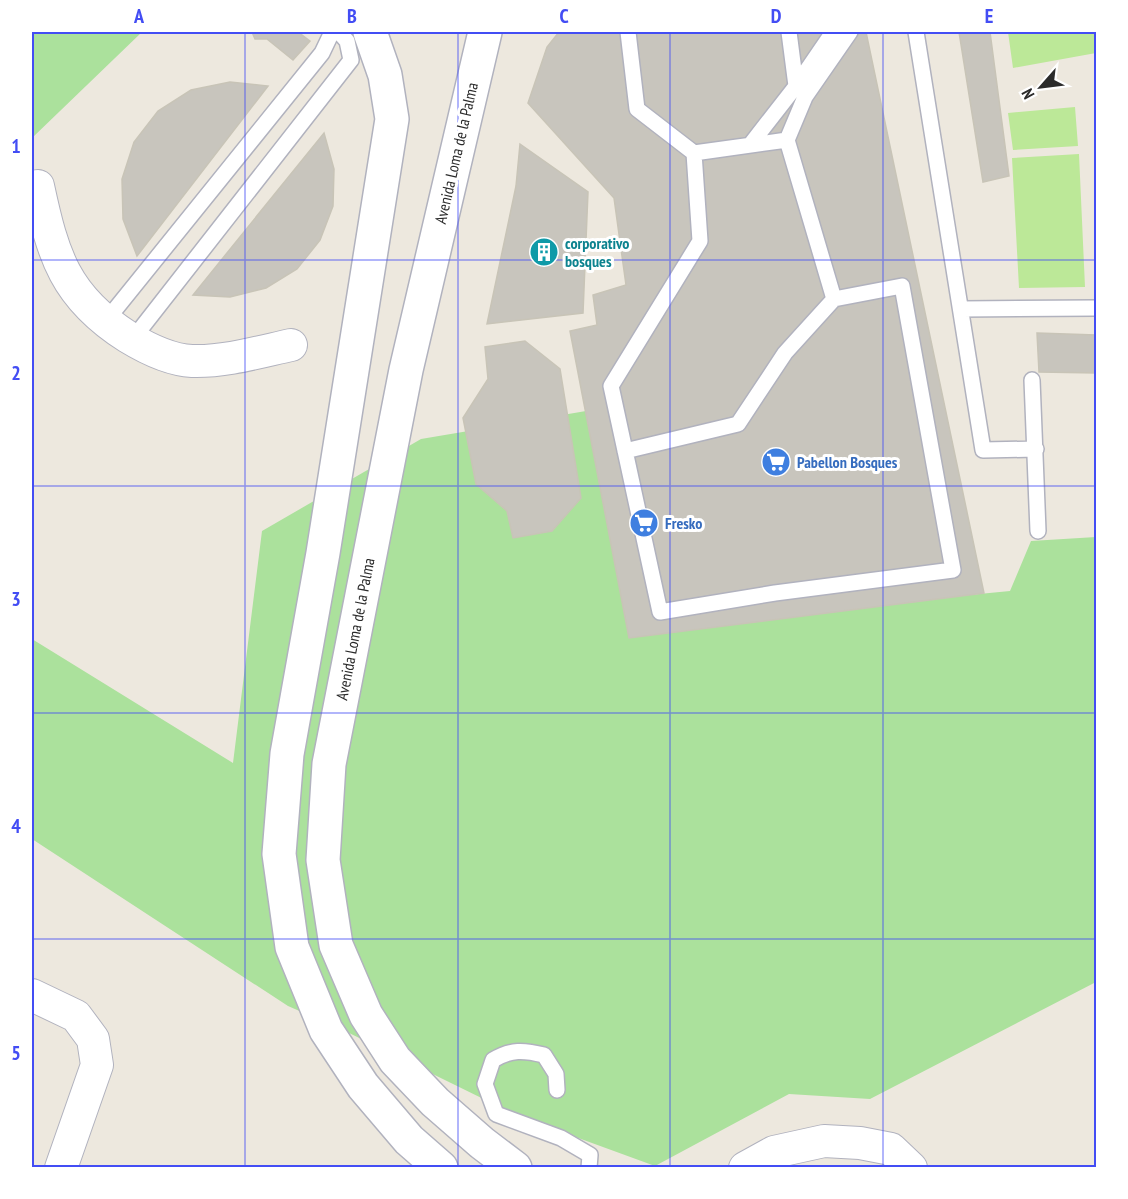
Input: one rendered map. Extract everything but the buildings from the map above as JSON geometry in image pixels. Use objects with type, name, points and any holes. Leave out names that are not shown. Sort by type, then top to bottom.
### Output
[{"type":"main road","points":[[370,32],[385,75],[392,119],[323,553],[287,754],[279,854],[292,947],[326,1030],[410,1154],[441,1167]]},
{"type":"main road","name":"Avenida Loma de la Palma","points":[[485,32],[406,370],[329,764],[323,860],[336,945],[366,1015],[396,1060],[435,1102],[482,1143],[515,1167]]},
{"type":"street","points":[[38,186],[50,241],[71,287],[105,322],[144,348],[190,361],[242,356],[291,345]]},
{"type":"street","points":[[32,995],[76,1016],[93,1039],[98,1065],[61,1167]]},
{"type":"street","points":[[745,1167],[774,1152],[796,1145],[824,1141],[860,1143],[891,1149],[911,1167]]},
{"type":"lane","points":[[105,322],[322,53],[332,32]]},
{"type":"lane","points":[[132,339],[351,60],[347,41],[339,32]]},
{"type":"lane","points":[[628,32],[637,109],[694,153],[787,140]]},
{"type":"lane","points":[[789,32],[796,86]]},
{"type":"lane","points":[[750,145],[796,86],[833,32]]},
{"type":"lane","points":[[834,299],[787,140],[805,97],[850,32]]},
{"type":"lane","points":[[909,32],[928,153]]},
{"type":"lane","points":[[916,32],[983,450],[1036,449]]},
{"type":"lane","points":[[625,451],[738,424],[785,353],[834,299],[902,286],[954,570],[660,612],[625,451],[611,386],[700,241],[694,153]]},
{"type":"lane","points":[[962,309],[1096,308]]},
{"type":"lane","points":[[1032,380],[1038,531]]},
{"type":"lane","points":[[557,1090],[556,1074],[544,1055],[523,1050],[505,1053],[493,1060],[485,1084],[496,1114],[561,1138],[590,1155],[589,1167]]},
{"type":"green space","points":[[32,32],[142,32],[32,138]]},
{"type":"green space","points":[[1008,32],[1096,32],[1096,53],[1013,68]]},
{"type":"green space","points":[[1075,107],[1078,146],[1013,150],[1008,113]]},
{"type":"green space","points":[[1079,154],[1085,287],[1019,288],[1012,158]]},
{"type":"green space","points":[[586,411],[657,625],[1010,591],[1031,541],[1096,537],[1096,982],[870,1099],[789,1094],[655,1166],[518,1116],[343,1030],[288,1006],[32,839],[32,639],[233,763],[262,531],[421,439]]},
{"type":"place","name":"corporativo bosques","points":[[544,252]]},
{"type":"place","name":"Pabellon Bosques","points":[[776,462]]},
{"type":"place","name":"Fresko","points":[[644,523]]}]
